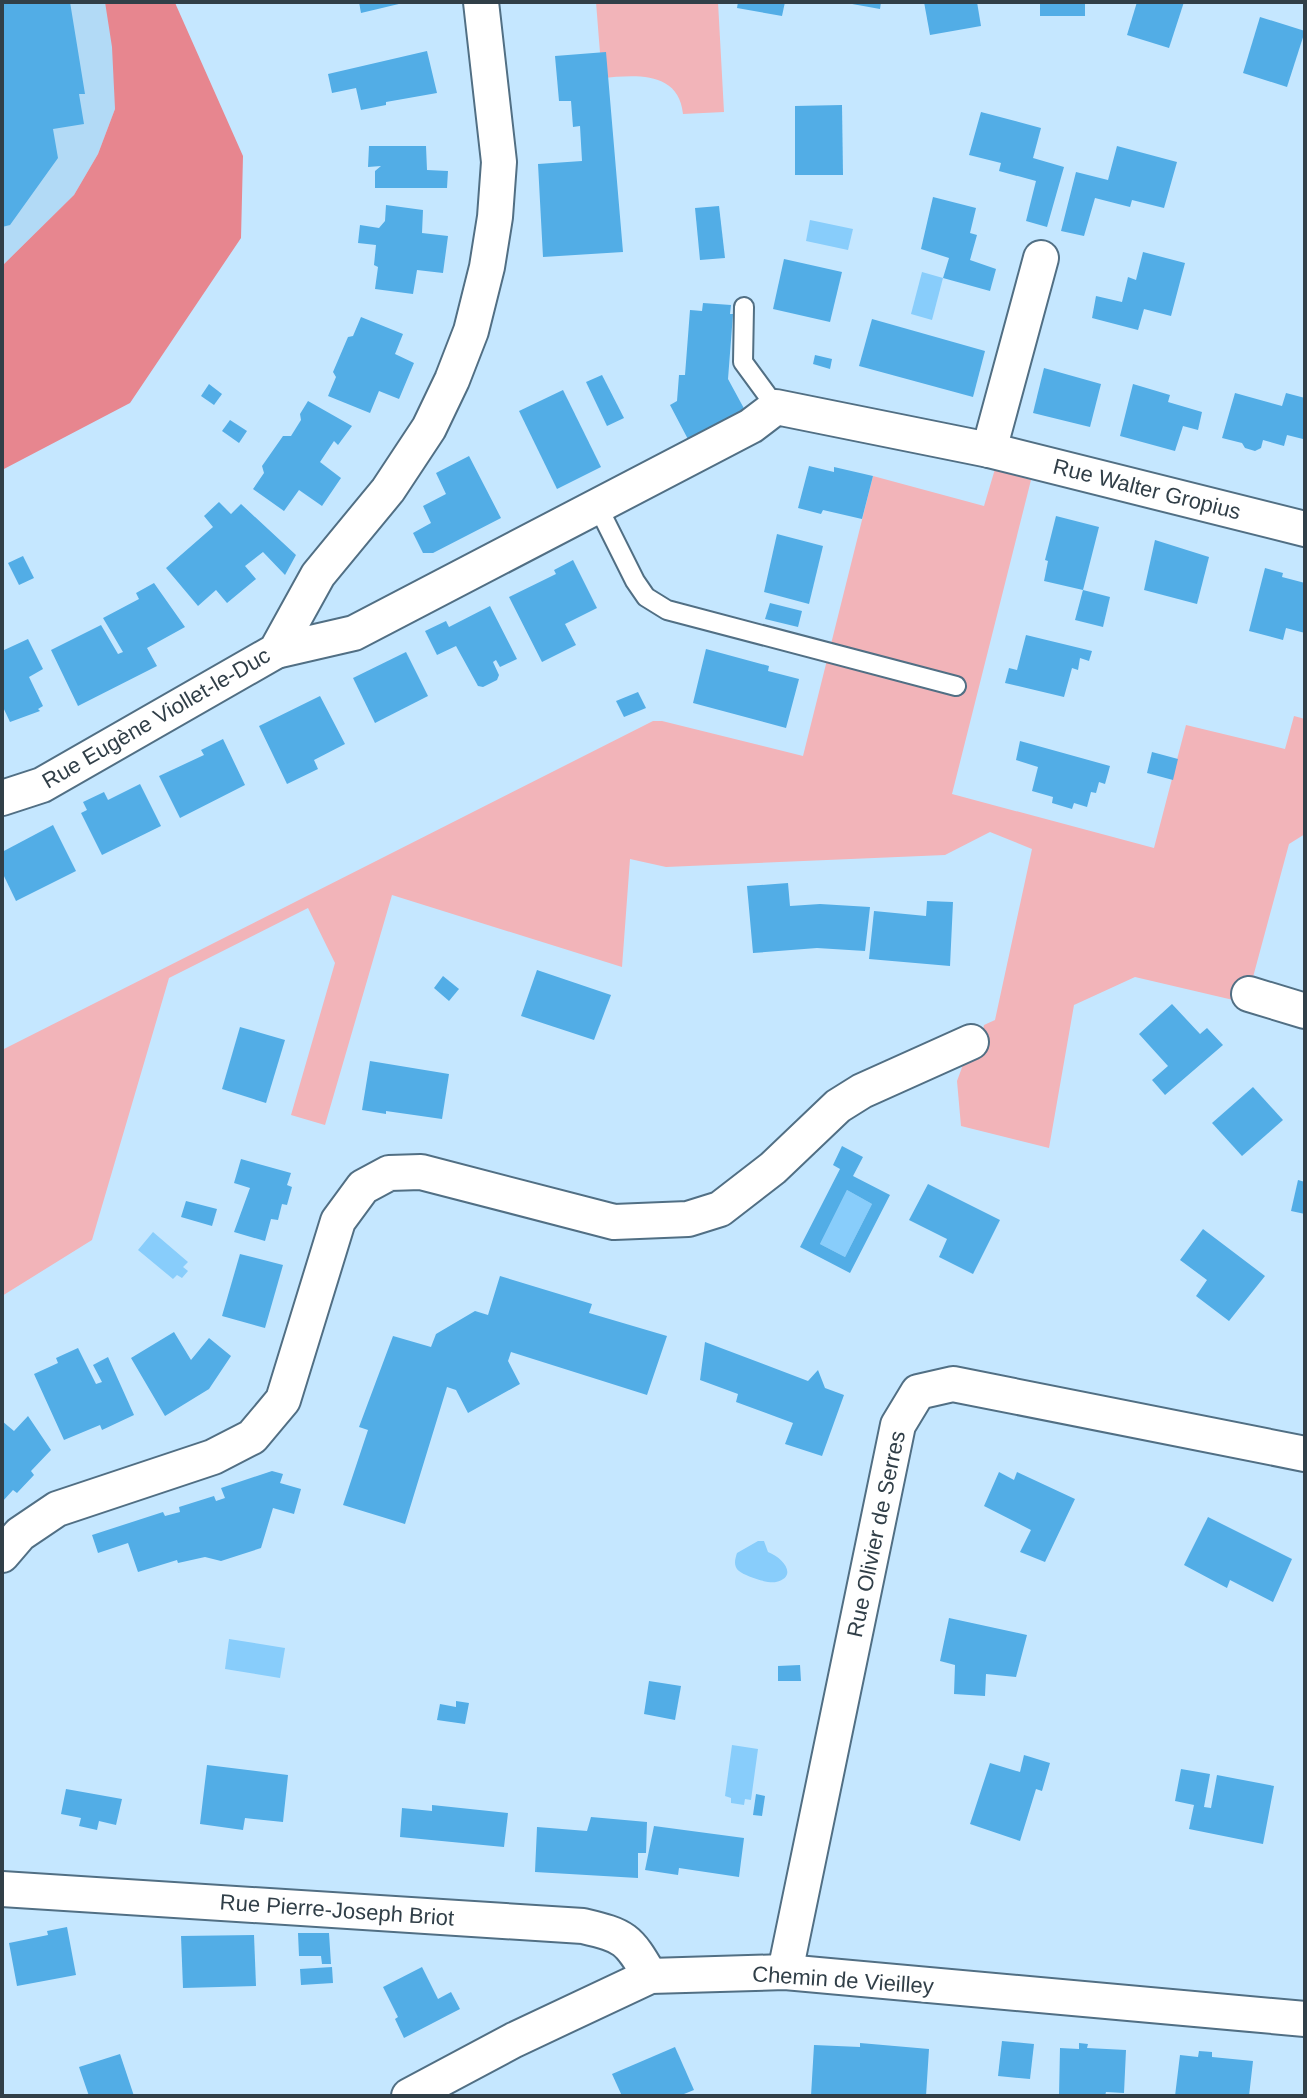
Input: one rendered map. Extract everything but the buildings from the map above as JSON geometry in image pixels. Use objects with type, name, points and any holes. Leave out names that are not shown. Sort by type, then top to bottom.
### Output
[{"type":"street","name":"Rue Eugène Viollet-le-Duc","points":[[2,798],[42,785],[276,651],[318,575],[388,490],[429,428],[471,331],[487,267],[495,217],[499,162],[481,2]]},
{"type":"street","points":[[989,450],[1041,258]]},
{"type":"street","points":[[276,651],[354,633],[751,426],[776,407]]},
{"type":"street","name":"Rue Walter Gropius","points":[[776,407],[989,450],[1305,529]]},
{"type":"street","points":[[1249,994],[1305,1011]]},
{"type":"street","points":[[2,1555],[20,1534],[57,1509],[213,1457],[252,1437],[283,1400],[338,1221],[363,1187],[389,1173],[421,1172],[614,1222],[688,1219],[720,1209],[773,1168],[838,1106],[862,1091],[971,1042]]},
{"type":"street","name":"Rue Olivier de Serres","points":[[785,1972],[898,1425],[918,1392],[953,1384],[1305,1454]]},
{"type":"street","name":"Rue Pierre-Joseph Briot","points":[[2,1889],[583,1926],[616,1934],[635,1950],[650,1976]]},
{"type":"street","name":"Chemin de Vieilley","points":[[409,2096],[514,2040],[650,1976],[785,1972],[1305,2019]]},
{"type":"lane","points":[[744,307],[743,362],[776,407]]},
{"type":"lane","points":[[597,505],[635,581],[646,597],[667,610],[956,686]]},
{"type":"shaded area","points":[[2,2],[113,2],[115,109],[98,154],[74,195],[2,266]]},
{"type":"shaded area","points":[[105,2],[175,2],[243,156],[241,238],[130,403],[2,470],[2,266],[74,195],[98,154],[115,109],[112,47]]},
{"type":"shaded area","points":[[596,2],[718,2],[724,112],[683,114],[680,100],[673,89],[653,78],[602,78]]},
{"type":"shaded area","points":[[810,220],[853,229],[848,250],[806,241]]},
{"type":"shaded area","points":[[922,272],[943,278],[932,320],[911,314]]},
{"type":"shaded area","points":[[995,469],[1031,480],[952,794],[1154,848],[1186,725],[1285,749],[1294,716],[1305,719],[1305,834],[1289,844],[1246,1003],[1135,977],[1074,1005],[1049,1148],[961,1126],[957,1081],[964,1062],[979,1049],[984,1025],[995,1020],[1032,849],[990,832],[945,855],[666,867],[630,859],[622,967],[392,895],[325,1125],[291,1115],[335,963],[308,908],[169,978],[92,1240],[2,1296],[2,1050],[653,721],[803,756],[873,476],[984,506]]},
{"type":"shaded area","points":[[847,1190],[872,1204],[845,1257],[820,1244]]},
{"type":"shaded area","points":[[153,1232],[188,1262],[183,1267],[188,1271],[182,1278],[177,1275],[173,1279],[138,1250]]},
{"type":"shaded area","points":[[758,1541],[764,1541],[768,1552],[786,1567],[783,1580],[762,1581],[737,1569],[737,1553]]},
{"type":"shaded area","points":[[229,1639],[285,1648],[280,1678],[225,1669]]},
{"type":"shaded area","points":[[732,1745],[758,1749],[751,1800],[745,1799],[744,1805],[731,1803],[731,1798],[725,1796]]}]
